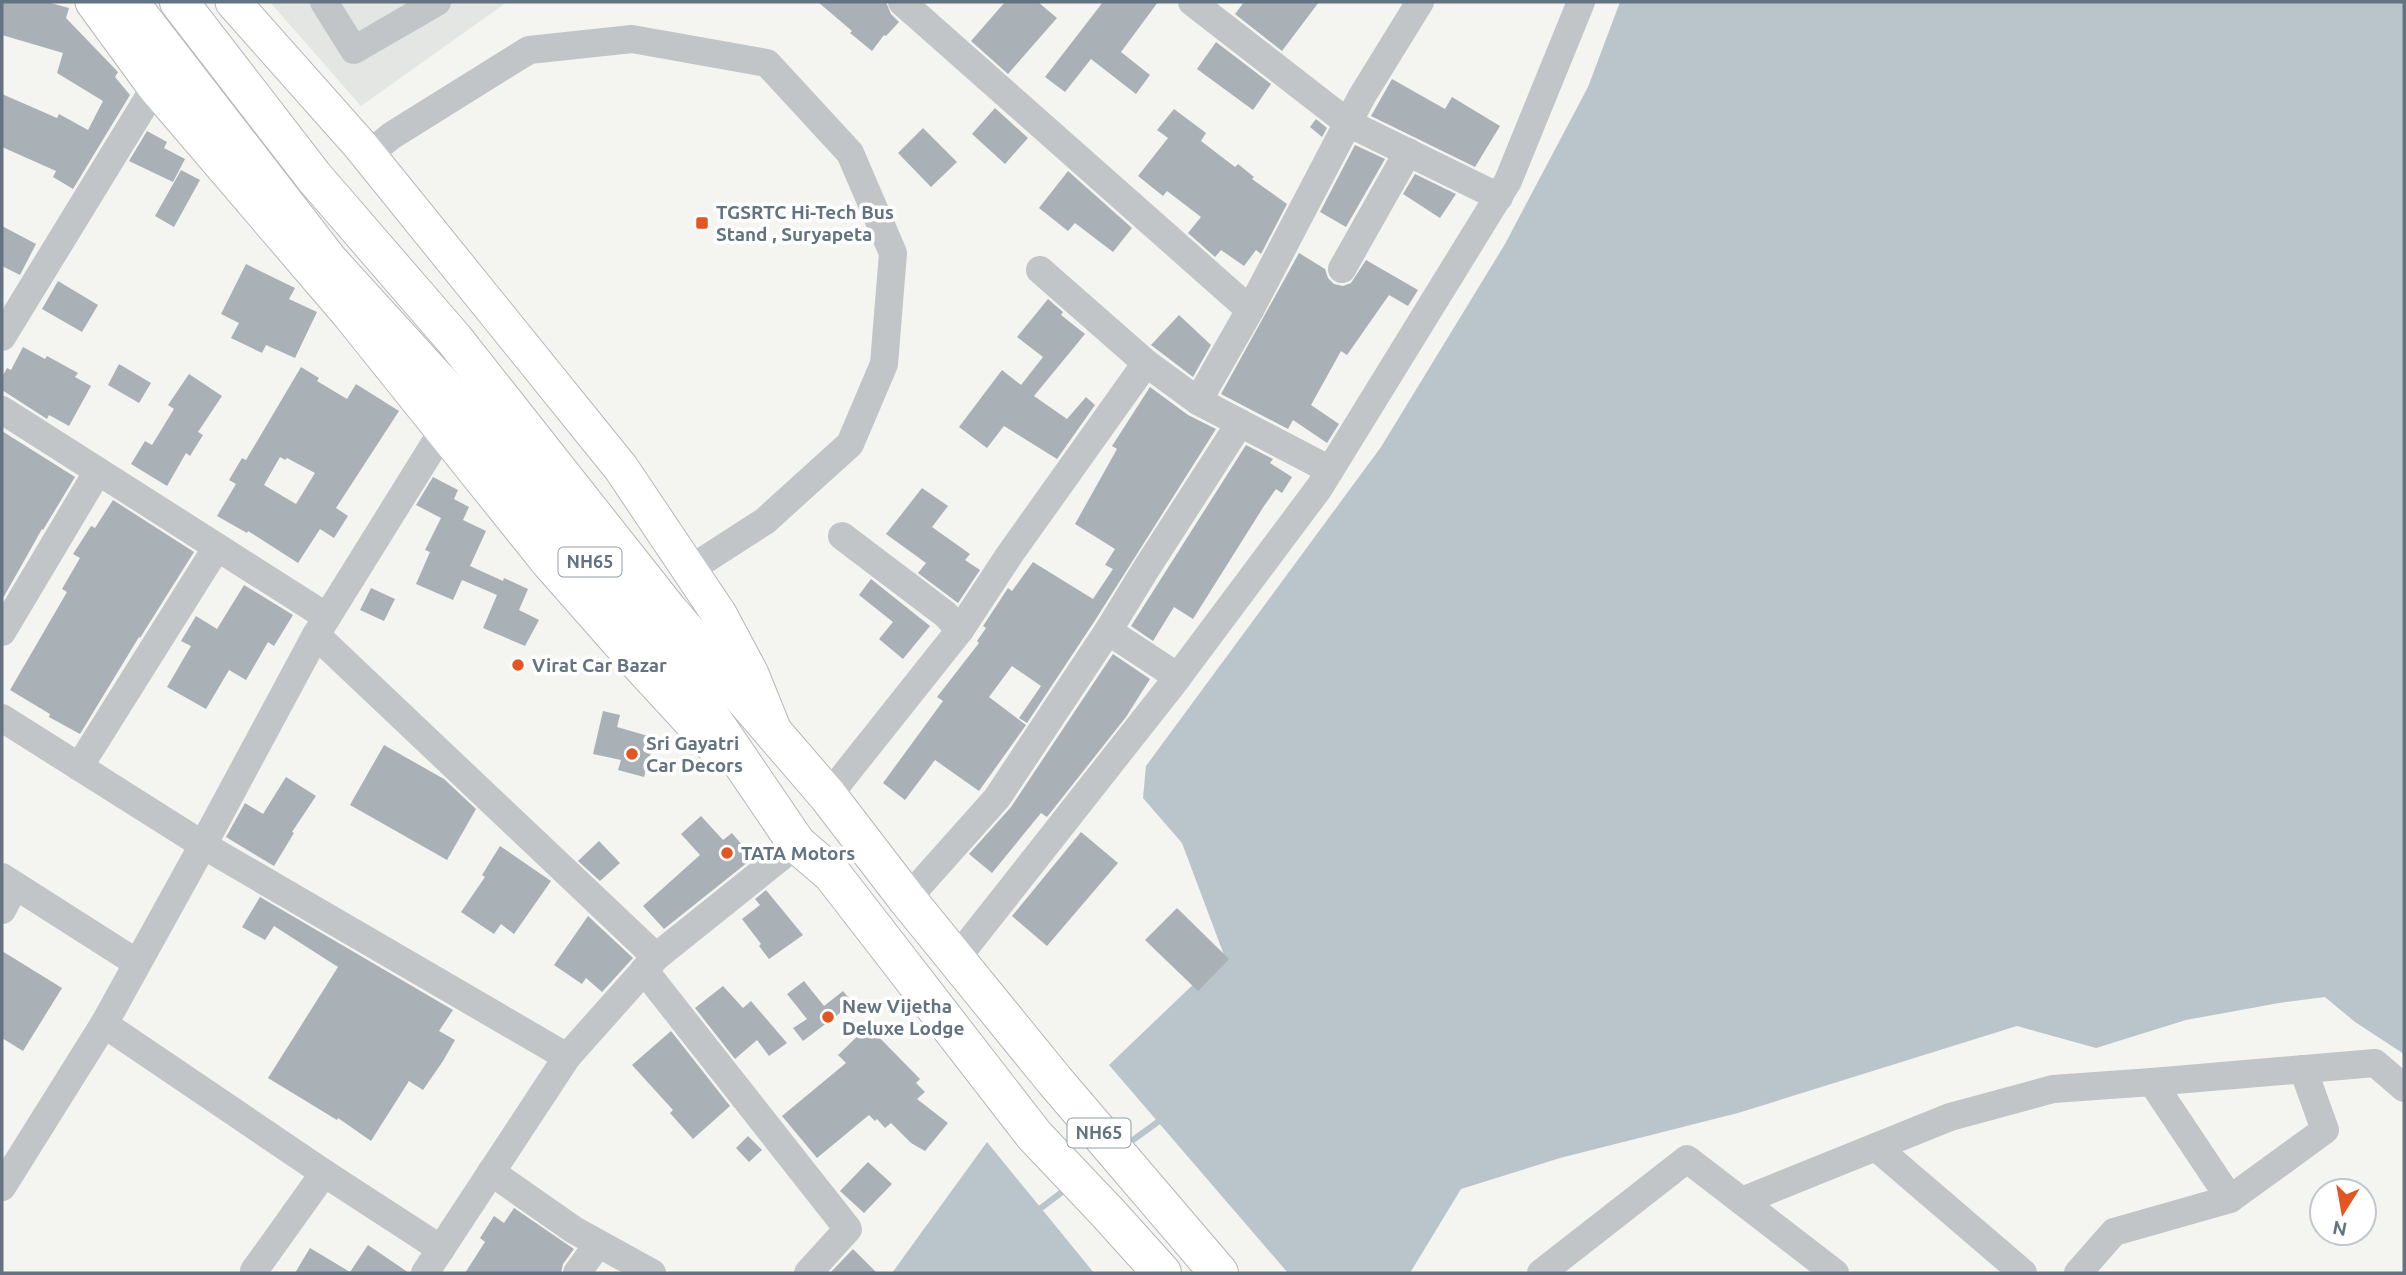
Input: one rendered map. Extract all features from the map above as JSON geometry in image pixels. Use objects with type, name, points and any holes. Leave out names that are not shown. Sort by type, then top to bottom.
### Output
[{"type":"highway","name":"NH65","points":[[129,2],[329,261],[491,439],[684,678],[797,844],[832,874],[1034,1135],[1161,1273]]},
{"type":"highway","name":"NH65","points":[[179,2],[314,177],[454,340],[668,610],[828,796],[907,899],[1055,1081],[1219,1273]]},
{"type":"main road","points":[[93,2],[155,87],[350,315],[549,563],[722,755],[797,844]]},
{"type":"main road","points":[[233,2],[368,155],[621,468],[719,614],[751,674],[776,736]]},
{"type":"street","points":[[324,2],[354,50],[437,2]]},
{"type":"street","points":[[1192,2],[1348,123],[1499,197]]},
{"type":"street","points":[[1198,401],[1250,310],[1348,123],[1420,2]]},
{"type":"street","points":[[956,959],[1178,677],[1330,470],[1508,181],[1581,2]]},
{"type":"street","points":[[917,7],[1250,310]]},
{"type":"street","points":[[368,155],[391,136],[529,50],[632,39],[767,64],[850,153],[893,253],[884,364],[850,444],[765,521],[689,570]]},
{"type":"street","points":[[2,337],[155,87]]},
{"type":"street","points":[[1342,269],[1408,152]]},
{"type":"street","points":[[1041,270],[1146,363],[1198,401],[1330,470]]},
{"type":"street","points":[[828,796],[960,630],[1010,554],[1146,363]]},
{"type":"street","points":[[2,410],[217,547],[322,626],[650,963],[848,1229],[808,1273]]},
{"type":"street","points":[[907,899],[997,798],[1108,631],[1240,423]]},
{"type":"street","points":[[2,1187],[104,1024],[322,626],[442,432]]},
{"type":"street","points":[[2,632],[98,471]]},
{"type":"street","points":[[842,536],[945,614],[960,630]]},
{"type":"street","points":[[79,767],[217,547]]},
{"type":"street","points":[[1108,631],[1178,677]]},
{"type":"street","points":[[2,718],[203,845],[567,1057]]},
{"type":"street","points":[[425,1273],[567,1057],[650,963],[797,844]]},
{"type":"street","points":[[2,910],[9,881],[137,963]]},
{"type":"street","points":[[104,1024],[441,1249]]},
{"type":"street","points":[[1742,1201],[1950,1117],[2053,1088],[2375,1063],[2404,1088]]},
{"type":"street","points":[[2078,1273],[2114,1232],[2230,1199],[2325,1130],[2303,1069]]},
{"type":"street","points":[[2152,1082],[2230,1199]]},
{"type":"street","points":[[1876,1147],[2024,1273]]},
{"type":"street","points":[[1541,1273],[1687,1159],[1835,1273]]},
{"type":"street","points":[[491,1172],[574,1230],[652,1273]]},
{"type":"street","points":[[254,1273],[324,1173]]},
{"type":"street","points":[[577,1273],[598,1244]]},
{"type":"shaded area","points":[[270,2],[507,2],[361,106]]},
{"type":"shaded area","points":[[1620,2],[2404,2],[2404,1054],[2355,1022],[2325,997],[2186,1020],[2096,1048],[2017,1026],[1738,1113],[1560,1158],[1461,1189],[1410,1273],[1288,1273],[1109,1065],[1224,955],[1182,843],[1143,798],[1146,766],[1381,447],[1505,244],[1588,87]]},
{"type":"shaded area","points":[[987,1142],[1094,1273],[892,1273]]},
{"type":"building","points":[[2,2],[47,2],[69,8],[66,18],[118,72],[115,77],[130,95],[73,189],[53,177],[56,171],[2,147],[2,94],[57,118],[59,114],[88,130],[103,101],[57,73],[63,53],[2,35]]},
{"type":"building","points":[[818,2],[886,2],[891,14],[899,22],[884,35],[872,51]]},
{"type":"building","points":[[1005,2],[1038,2],[1057,18],[1008,74],[971,41]]},
{"type":"building","points":[[1103,2],[1158,2],[1121,52],[1150,75],[1136,94],[1091,59],[1065,92],[1045,77]]},
{"type":"building","points":[[1244,2],[1319,2],[1282,51],[1235,14]]},
{"type":"building","points":[[1216,42],[1271,84],[1253,110],[1197,69]]},
{"type":"building","points":[[1392,79],[1445,109],[1452,97],[1500,126],[1475,167],[1371,116]]},
{"type":"building","points":[[995,108],[1028,138],[1005,164],[972,134]]},
{"type":"building","points":[[1174,109],[1206,133],[1201,141],[1235,167],[1238,164],[1254,177],[1252,179],[1287,204],[1261,254],[1256,250],[1244,266],[1221,250],[1215,257],[1188,233],[1201,217],[1167,191],[1163,196],[1138,176],[1168,138],[1157,130]]},
{"type":"building","points":[[1316,119],[1327,128],[1322,137],[1310,127]]},
{"type":"building","points":[[923,128],[957,162],[931,187],[898,153]]},
{"type":"building","points":[[147,131],[167,142],[164,148],[185,159],[173,182],[129,161]]},
{"type":"building","points":[[1355,145],[1385,159],[1346,227],[1320,212]]},
{"type":"building","points":[[181,170],[200,180],[174,227],[155,216]]},
{"type":"building","points":[[1068,171],[1132,228],[1113,252],[1075,223],[1068,231],[1039,208]]},
{"type":"building","points":[[1415,174],[1456,194],[1440,218],[1403,194]]},
{"type":"building","points":[[2,226],[36,244],[20,275],[2,266]]},
{"type":"building","points":[[1299,253],[1325,269],[1334,284],[1343,286],[1351,283],[1366,260],[1418,290],[1408,306],[1389,295],[1347,355],[1341,351],[1311,405],[1339,424],[1327,443],[1293,420],[1288,429],[1221,394]]},
{"type":"building","points":[[246,264],[295,288],[289,299],[317,312],[295,358],[266,345],[262,353],[231,338],[239,323],[221,314]]},
{"type":"building","points":[[58,281],[98,305],[82,332],[42,309]]},
{"type":"building","points":[[1048,299],[1063,312],[1061,315],[1085,334],[1034,396],[1067,419],[1086,397],[1095,405],[1057,459],[1004,426],[987,448],[959,427],[1002,370],[1021,385],[1043,357],[1017,337]]},
{"type":"building","points":[[1179,315],[1211,345],[1193,377],[1151,345]]},
{"type":"building","points":[[23,347],[45,359],[47,356],[78,373],[75,377],[91,386],[69,426],[49,415],[47,419],[2,390],[2,377],[7,368],[11,370]]},
{"type":"building","points":[[119,364],[151,383],[139,403],[108,385]]},
{"type":"building","points":[[301,367],[319,378],[317,381],[347,399],[356,384],[399,411],[336,508],[348,516],[334,538],[320,529],[298,563],[248,531],[247,533],[217,516],[236,484],[229,480],[242,458],[246,460]],"holes":[[[280,457],[285,460],[287,458],[315,473],[296,504],[264,485]]]},
{"type":"building","points":[[189,374],[222,396],[198,432],[203,435],[190,456],[186,453],[167,486],[131,464],[145,441],[152,445],[174,409],[168,405]]},
{"type":"building","points":[[1150,387],[1188,415],[1216,429],[1027,723],[1019,718],[1041,686],[1012,666],[989,697],[1026,725],[979,791],[935,760],[905,800],[883,783],[943,701],[937,697],[979,643],[977,641],[986,628],[983,626],[1008,588],[1012,591],[1033,562],[1093,599],[1113,569],[1105,565],[1115,549],[1075,524],[1117,449],[1112,446]]},
{"type":"building","points":[[2,431],[75,477],[2,600]]},
{"type":"building","points":[[1246,445],[1273,459],[1270,463],[1292,477],[1282,493],[1276,489],[1264,506],[1193,619],[1174,607],[1153,641],[1131,626]]},
{"type":"building","points":[[433,477],[458,490],[454,499],[469,507],[463,520],[486,531],[470,566],[528,589],[519,610],[539,620],[525,646],[483,628],[497,595],[462,580],[453,600],[416,584],[430,552],[425,550],[441,518],[416,505]]},
{"type":"building","points":[[922,488],[948,506],[932,527],[970,554],[965,560],[980,570],[958,603],[918,573],[926,563],[886,534]]},
{"type":"building","points":[[113,500],[194,552],[80,734],[49,717],[50,714],[10,690],[67,592],[62,589],[80,558],[73,554],[91,526],[95,528]]},
{"type":"building","points":[[871,579],[930,626],[903,659],[879,639],[893,622],[859,595]]},
{"type":"building","points":[[244,585],[293,615],[274,646],[268,642],[246,680],[229,670],[206,709],[167,687],[191,646],[181,641],[196,616],[217,629]]},
{"type":"building","points":[[371,588],[395,599],[384,621],[360,610]]},
{"type":"building","points":[[1113,654],[1150,679],[1126,717],[1047,817],[1041,813],[992,873],[969,854],[1011,807]]},
{"type":"building","points":[[603,711],[620,715],[617,727],[655,738],[644,777],[618,770],[621,760],[593,754]]},
{"type":"building","points":[[384,745],[444,779],[476,809],[447,860],[350,805]]},
{"type":"building","points":[[286,777],[316,796],[274,866],[226,837],[245,803],[263,814]]},
{"type":"building","points":[[701,816],[723,840],[732,833],[753,858],[664,929],[643,906],[700,855],[681,834]]},
{"type":"building","points":[[1081,832],[1118,863],[1047,946],[1012,916]]},
{"type":"building","points":[[599,841],[620,863],[600,881],[578,861]]},
{"type":"building","points":[[500,846],[551,881],[514,934],[501,924],[494,934],[461,912],[485,877],[482,875]]},
{"type":"building","points":[[766,890],[803,935],[769,959],[742,919],[760,905],[755,899]]},
{"type":"building","points":[[260,897],[453,1010],[439,1031],[455,1040],[443,1061],[423,1090],[409,1081],[371,1141],[338,1118],[337,1120],[268,1078],[338,967],[274,926],[265,940],[242,927]]},
{"type":"building","points":[[1177,908],[1229,959],[1198,991],[1145,940]]},
{"type":"building","points":[[588,916],[633,958],[602,992],[586,978],[582,984],[554,965]]},
{"type":"building","points":[[2,951],[62,988],[23,1051],[2,1038]]},
{"type":"building","points":[[804,981],[824,1006],[843,991],[853,1003],[803,1041],[793,1028],[807,1019],[787,994]]},
{"type":"building","points":[[723,986],[743,1008],[751,1001],[787,1043],[769,1056],[757,1040],[735,1059],[695,1008]]},
{"type":"building","points":[[868,1026],[920,1079],[916,1083],[925,1092],[917,1099],[948,1123],[925,1151],[911,1143],[891,1123],[885,1128],[869,1115],[817,1158],[782,1116],[846,1063],[838,1055]]},
{"type":"building","points":[[671,1031],[730,1106],[693,1139],[670,1113],[673,1110],[632,1065]]},
{"type":"building","points":[[748,1136],[762,1150],[749,1162],[736,1148]]},
{"type":"building","points":[[868,1162],[892,1184],[864,1213],[840,1191]]},
{"type":"building","points":[[514,1208],[574,1249],[563,1264],[561,1273],[465,1273],[485,1242],[480,1238],[494,1216],[504,1223]]},
{"type":"building","points":[[368,1245],[409,1273],[295,1273],[310,1248],[350,1272]]},
{"type":"building","points":[[853,1249],[877,1273],[830,1273]]},
{"type":"waterway","points":[[1126,1145],[1162,1119]]},
{"type":"waterway","points":[[1041,1208],[1066,1189]]},
{"type":"place","name":"TGSRTC Hi-Tech Bus Stand , Suryapeta","points":[[702,223]]},
{"type":"place","name":"Virat Car Bazar","points":[[518,665]]},
{"type":"place","name":"Sri Gayatri Car Decors","points":[[632,754]]},
{"type":"place","name":"TATA Motors","points":[[727,853]]},
{"type":"place","name":"New Vijetha Deluxe Lodge","points":[[828,1017]]}]
